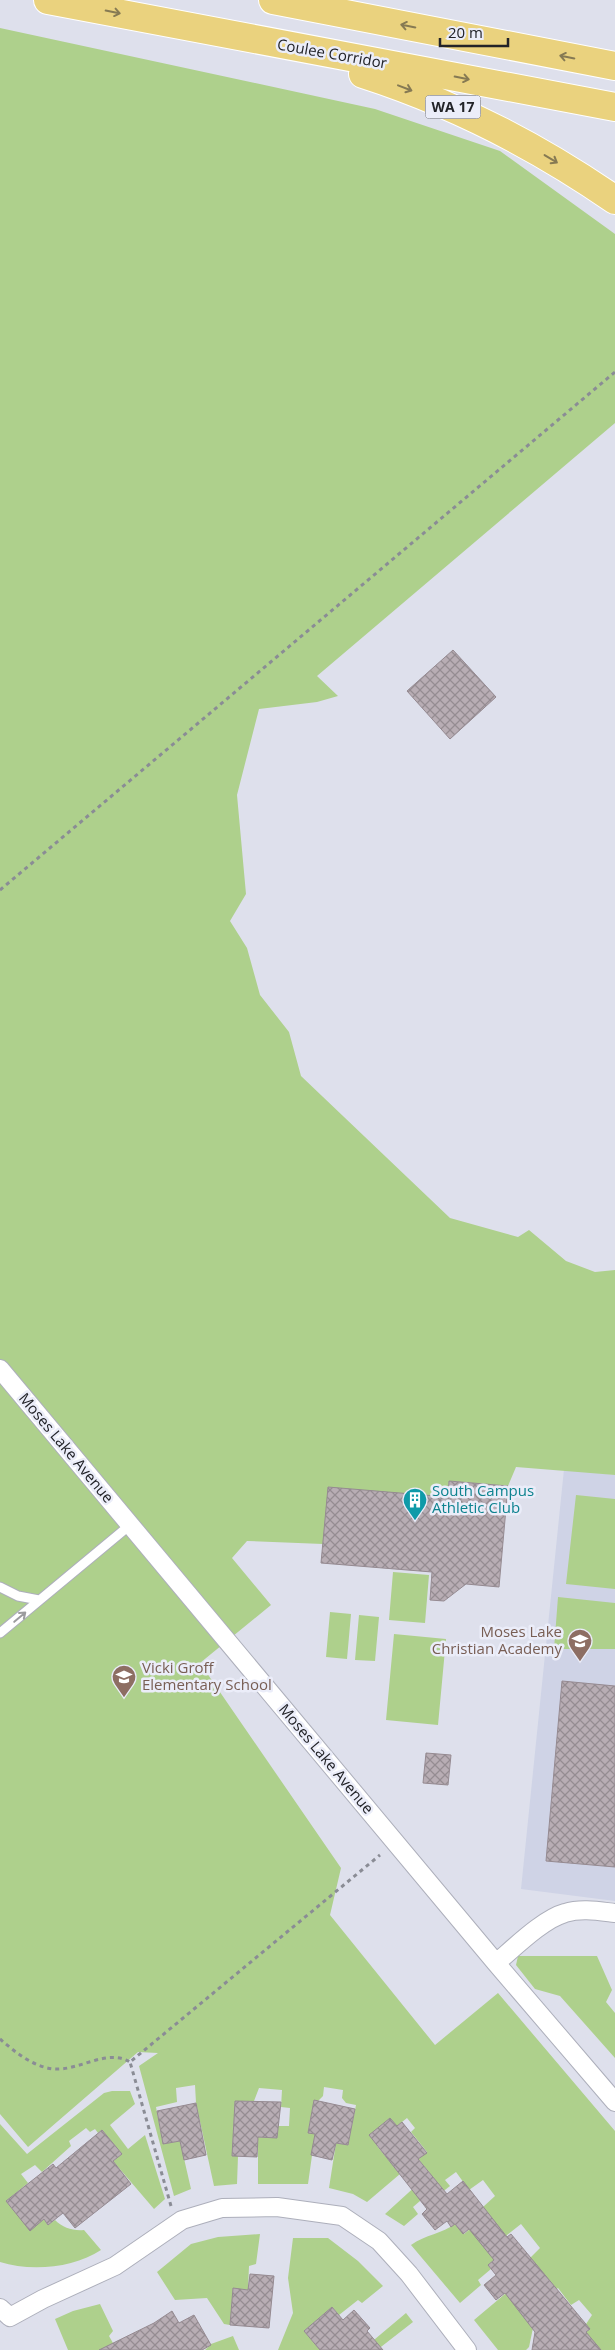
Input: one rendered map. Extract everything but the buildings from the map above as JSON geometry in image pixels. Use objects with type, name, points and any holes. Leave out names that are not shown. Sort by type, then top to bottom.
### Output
[{"type":"highway","name":"Coulee Corridor","points":[[48,0],[615,107]]},
{"type":"highway","points":[[273,0],[615,66]]},
{"type":"highway","name":"WA 17","points":[[276,44],[400,86],[488,123],[552,160],[615,200]]},
{"type":"street","name":"Moses Lake Avenue","points":[[0,1369],[496,1963],[615,2102]]},
{"type":"street","points":[[496,1963],[548,1921],[563,1913],[583,1910],[615,1913]]},
{"type":"street","points":[[0,2308],[10,2317],[43,2299],[80,2284],[115,2266],[182,2220],[222,2208],[277,2207],[342,2216],[379,2241],[409,2274],[467,2350]]},
{"type":"lane","points":[[0,1633],[130,1525]]},
{"type":"lane","points":[[0,1587],[18,1596],[40,1600]]},
{"type":"path","points":[[0,890],[615,372]]},
{"type":"path","points":[[130,2062],[395,1842]]},
{"type":"path","points":[[0,2039],[21,2056],[39,2065],[55,2069],[113,2057],[124,2058],[130,2062],[169,2203]]},
{"type":"shaded area","name":"Moses Lake Christian Academy","points":[[564,1469],[615,1475],[615,1901],[521,1889]]},
{"type":"green space","points":[[0,28],[375,109],[500,151],[615,234],[615,423],[317,676],[338,696],[317,702],[259,709],[237,795],[246,894],[230,921],[247,948],[260,995],[289,1032],[301,1076],[450,1218],[518,1237],[529,1230],[566,1261],[595,1272],[615,1270],[615,1475],[516,1467],[508,1486],[449,1481],[448,1497],[323,1544],[247,1541],[232,1558],[271,1605],[200,1663],[341,1868],[330,1915],[435,2045],[498,1993],[615,2131],[615,2350],[563,2350],[590,2329],[586,2324],[592,2315],[579,2300],[571,2305],[558,2288],[523,2316],[533,2328],[529,2347],[526,2350],[498,2350],[474,2320],[537,2267],[530,2258],[540,2248],[521,2224],[507,2235],[494,2260],[488,2265],[491,2269],[478,2280],[481,2285],[460,2303],[411,2245],[455,2224],[464,2234],[488,2214],[483,2207],[495,2196],[483,2180],[469,2190],[456,2172],[445,2180],[450,2186],[431,2201],[427,2195],[413,2207],[418,2214],[404,2226],[385,2214],[430,2173],[418,2159],[427,2152],[411,2132],[415,2128],[407,2118],[397,2126],[390,2118],[380,2126],[388,2136],[377,2146],[400,2174],[367,2202],[353,2194],[329,2188],[336,2143],[348,2145],[356,2105],[346,2103],[342,2098],[343,2090],[324,2087],[323,2096],[318,2101],[314,2101],[308,2132],[315,2134],[308,2184],[258,2184],[258,2137],[277,2138],[278,2126],[289,2126],[290,2108],[281,2107],[282,2090],[259,2088],[254,2101],[235,2101],[232,2156],[238,2156],[237,2184],[214,2186],[196,2103],[195,2085],[176,2088],[177,2102],[156,2107],[163,2144],[180,2141],[191,2189],[174,2196],[139,2066],[158,2053],[138,2052],[28,2147],[0,2114]]},
{"type":"green space","points":[[576,1495],[615,1499],[615,1589],[566,1584]]},
{"type":"green space","points":[[393,1572],[429,1575],[425,1623],[389,1620]]},
{"type":"green space","points":[[558,1597],[615,1603],[615,1649],[554,1649]]},
{"type":"green space","points":[[330,1612],[351,1614],[347,1659],[326,1657]]},
{"type":"green space","points":[[359,1615],[379,1617],[375,1661],[355,1660]]},
{"type":"green space","points":[[394,1634],[446,1639],[438,1725],[386,1720]]},
{"type":"green space","points":[[518,1956],[597,1956],[612,1990],[606,2002],[615,2013],[615,2058],[560,1996],[535,1989],[516,1965]]},
{"type":"green space","points":[[130,2091],[135,2104],[110,2125],[128,2149],[145,2135],[165,2199],[154,2209],[113,2161],[122,2154],[102,2130],[98,2133],[95,2129],[90,2132],[86,2128],[69,2141],[71,2146],[42,2172],[35,2165],[21,2174],[28,2183],[6,2201],[30,2230],[44,2219],[48,2225],[55,2220],[68,2228],[84,2230],[101,2250],[78,2261],[52,2266],[25,2267],[0,2262],[0,2124],[27,2154],[104,2093]]},
{"type":"green space","points":[[260,2234],[256,2264],[249,2266],[248,2290],[233,2289],[230,2325],[224,2324],[207,2298],[175,2300],[157,2272],[191,2244],[218,2237]]},
{"type":"green space","points":[[293,2238],[328,2238],[358,2261],[383,2286],[362,2303],[358,2300],[339,2315],[332,2307],[304,2331],[320,2350],[278,2350],[293,2313],[288,2278]]},
{"type":"green space","points":[[100,2304],[113,2331],[109,2336],[117,2350],[68,2350],[55,2319],[73,2311]]},
{"type":"green space","points":[[406,2313],[413,2322],[377,2350],[362,2350]]},
{"type":"green space","points":[[233,2336],[239,2350],[205,2350],[211,2344]]},
{"type":"place","name":"South Campus Athletic Club","points":[[415,1521]]},
{"type":"place","name":"Moses Lake Christian Academy","points":[[580,1662]]},
{"type":"place","name":"Vicki Groff Elementary School","points":[[124,1698]]}]
